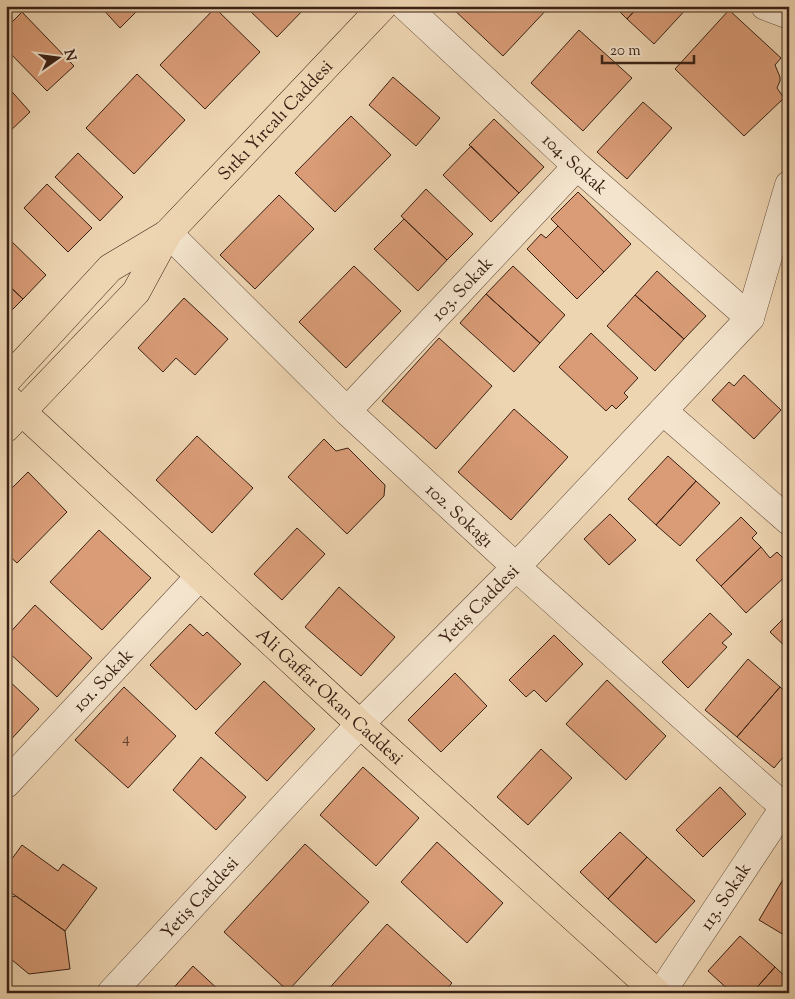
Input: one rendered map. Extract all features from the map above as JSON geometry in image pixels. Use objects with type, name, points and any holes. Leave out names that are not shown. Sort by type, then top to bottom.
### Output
[{"type":"main road","name":"Sıtkı Yırcalı Caddesi","points":[[11,412],[136,292],[168,233],[382,6]]},
{"type":"main road","name":"Sıtkı Yırcalı Caddesi","points":[[6,382],[110,268],[168,233]]},
{"type":"main road","name":"Ali Gaffar Okan Caddesi","points":[[11,412],[200,576],[657,993]]},
{"type":"street","name":"104. Sokak","points":[[405,6],[577,166],[750,318]]},
{"type":"street","points":[[765,6],[789,15]]},
{"type":"street","name":"103. Sokak","points":[[347,412],[577,166]]},
{"type":"street","name":"Yetiş Caddesi","points":[[111,993],[360,724],[516,567],[750,318],[779,252],[789,185]]},
{"type":"street","name":"102. Sokağı","points":[[168,233],[347,412],[516,567],[787,804]]},
{"type":"street","points":[[663,411],[789,521]]},
{"type":"street","name":"101. Sokak","points":[[6,784],[200,576]]},
{"type":"street","name":"113. Sokak","points":[[661,993],[787,804]]},
{"type":"building","points":[[100,6],[134,6],[137,11],[120,28]]},
{"type":"building","points":[[245,6],[307,6],[277,37]]},
{"type":"building","points":[[450,6],[550,6],[503,56]]},
{"type":"building","points":[[614,6],[639,6],[627,19]]},
{"type":"building","points":[[639,6],[689,6],[654,44],[627,19]]},
{"type":"building","points":[[215,8],[260,52],[205,109],[160,65]]},
{"type":"building","points":[[729,10],[781,58],[775,65],[780,77],[777,88],[784,98],[744,136],[675,69]]},
{"type":"building","points":[[22,12],[74,66],[47,91],[6,49],[6,28]]},
{"type":"building","points":[[579,30],[632,78],[583,131],[531,83]]},
{"type":"building","points":[[137,74],[185,120],[134,174],[86,128]]},
{"type":"building","points":[[393,77],[440,118],[416,146],[369,105]]},
{"type":"building","points":[[6,85],[30,112],[6,135]]},
{"type":"building","points":[[643,102],[672,128],[627,179],[597,152]]},
{"type":"building","points":[[351,116],[391,155],[335,212],[295,173]]},
{"type":"building","points":[[494,119],[544,167],[519,193],[469,145]]},
{"type":"building","points":[[471,146],[519,193],[491,222],[443,175]]},
{"type":"building","points":[[78,153],[123,197],[100,221],[55,177]]},
{"type":"building","points":[[47,184],[92,228],[68,252],[24,208]]},
{"type":"building","points":[[426,189],[473,234],[447,260],[401,216]]},
{"type":"building","points":[[578,192],[631,244],[604,272],[551,219]]},
{"type":"building","points":[[279,195],[314,229],[255,289],[220,255]]},
{"type":"building","points":[[404,219],[447,260],[418,291],[374,249]]},
{"type":"building","points":[[558,226],[604,272],[577,299],[527,249],[541,234],[546,238]]},
{"type":"building","points":[[6,236],[46,275],[23,299],[6,283]]},
{"type":"building","points":[[354,266],[401,311],[346,368],[299,322]]},
{"type":"building","points":[[513,266],[565,315],[540,343],[486,294]]},
{"type":"building","points":[[657,271],[706,316],[684,339],[635,295]]},
{"type":"building","points":[[6,283],[23,299],[6,316]]},
{"type":"building","points":[[486,294],[540,343],[514,372],[460,323]]},
{"type":"building","points":[[635,295],[684,339],[655,371],[607,326]]},
{"type":"building","points":[[184,298],[228,339],[195,375],[176,358],[163,372],[138,348]]},
{"type":"building","points":[[591,333],[638,378],[624,393],[628,397],[616,409],[612,405],[606,411],[559,367]]},
{"type":"building","points":[[439,338],[492,386],[436,449],[382,401]]},
{"type":"building","points":[[744,375],[781,410],[754,439],[712,400],[729,382],[734,386]]},
{"type":"building","points":[[514,409],[568,457],[511,520],[458,472]]},
{"type":"building","points":[[197,436],[253,488],[212,533],[156,480]]},
{"type":"building","points":[[324,439],[336,451],[348,448],[385,485],[384,496],[347,534],[288,477]]},
{"type":"building","points":[[668,456],[696,481],[656,525],[628,499]]},
{"type":"building","points":[[28,472],[67,512],[17,563],[6,553],[6,494]]},
{"type":"building","points":[[696,481],[720,503],[680,546],[656,525]]},
{"type":"building","points":[[610,514],[636,540],[609,565],[584,539]]},
{"type":"building","points":[[741,517],[757,533],[752,538],[761,547],[721,586],[696,560]]},
{"type":"building","points":[[297,528],[325,554],[282,600],[254,574]]},
{"type":"building","points":[[99,530],[151,578],[102,630],[50,582]]},
{"type":"building","points":[[761,547],[770,558],[777,552],[789,564],[789,573],[746,613],[721,586]]},
{"type":"building","points":[[339,587],[395,637],[361,676],[305,627]]},
{"type":"building","points":[[35,605],[92,658],[57,697],[6,650],[6,637]]},
{"type":"building","points":[[710,613],[732,634],[722,643],[727,647],[688,688],[662,662]]},
{"type":"building","points":[[789,613],[789,650],[770,632]]},
{"type":"building","points":[[190,624],[203,636],[207,632],[241,664],[196,710],[150,665]]},
{"type":"building","points":[[554,635],[583,664],[546,702],[534,690],[526,697],[509,680]]},
{"type":"building","points":[[748,659],[780,687],[737,737],[705,710]]},
{"type":"building","points":[[455,673],[487,706],[441,752],[408,720]]},
{"type":"building","points":[[6,678],[39,709],[6,745]]},
{"type":"building","points":[[607,680],[666,736],[626,780],[566,724]]},
{"type":"building","points":[[264,681],[315,729],[267,781],[215,733]]},
{"type":"building","points":[[124,687],[176,736],[128,788],[75,740]]},
{"type":"building","points":[[780,687],[789,694],[789,750],[774,768],[737,737]]},
{"type":"building","points":[[541,749],[572,778],[528,825],[497,797]]},
{"type":"building","points":[[201,757],[246,797],[216,830],[173,790]]},
{"type":"building","points":[[363,767],[419,818],[376,866],[320,815]]},
{"type":"building","points":[[720,787],[746,814],[703,857],[676,830]]},
{"type":"building","points":[[620,832],[647,857],[608,899],[580,872]]},
{"type":"building","points":[[437,842],[503,903],[467,943],[401,882]]},
{"type":"building","points":[[305,844],[369,902],[288,991],[224,932]]},
{"type":"building","points":[[22,845],[58,871],[63,864],[97,888],[65,931],[6,889],[6,867]]},
{"type":"building","points":[[647,857],[695,901],[656,943],[608,899]]},
{"type":"building","points":[[789,872],[789,938],[759,920]]},
{"type":"building","points":[[16,896],[65,931],[70,969],[29,974],[6,955],[6,898]]},
{"type":"building","points":[[387,924],[452,983],[443,993],[325,993]]},
{"type":"building","points":[[740,936],[775,967],[752,993],[732,993],[708,971]]},
{"type":"building","points":[[193,966],[222,993],[169,993]]},
{"type":"building","points":[[775,967],[789,980],[789,993],[752,993]]}]
